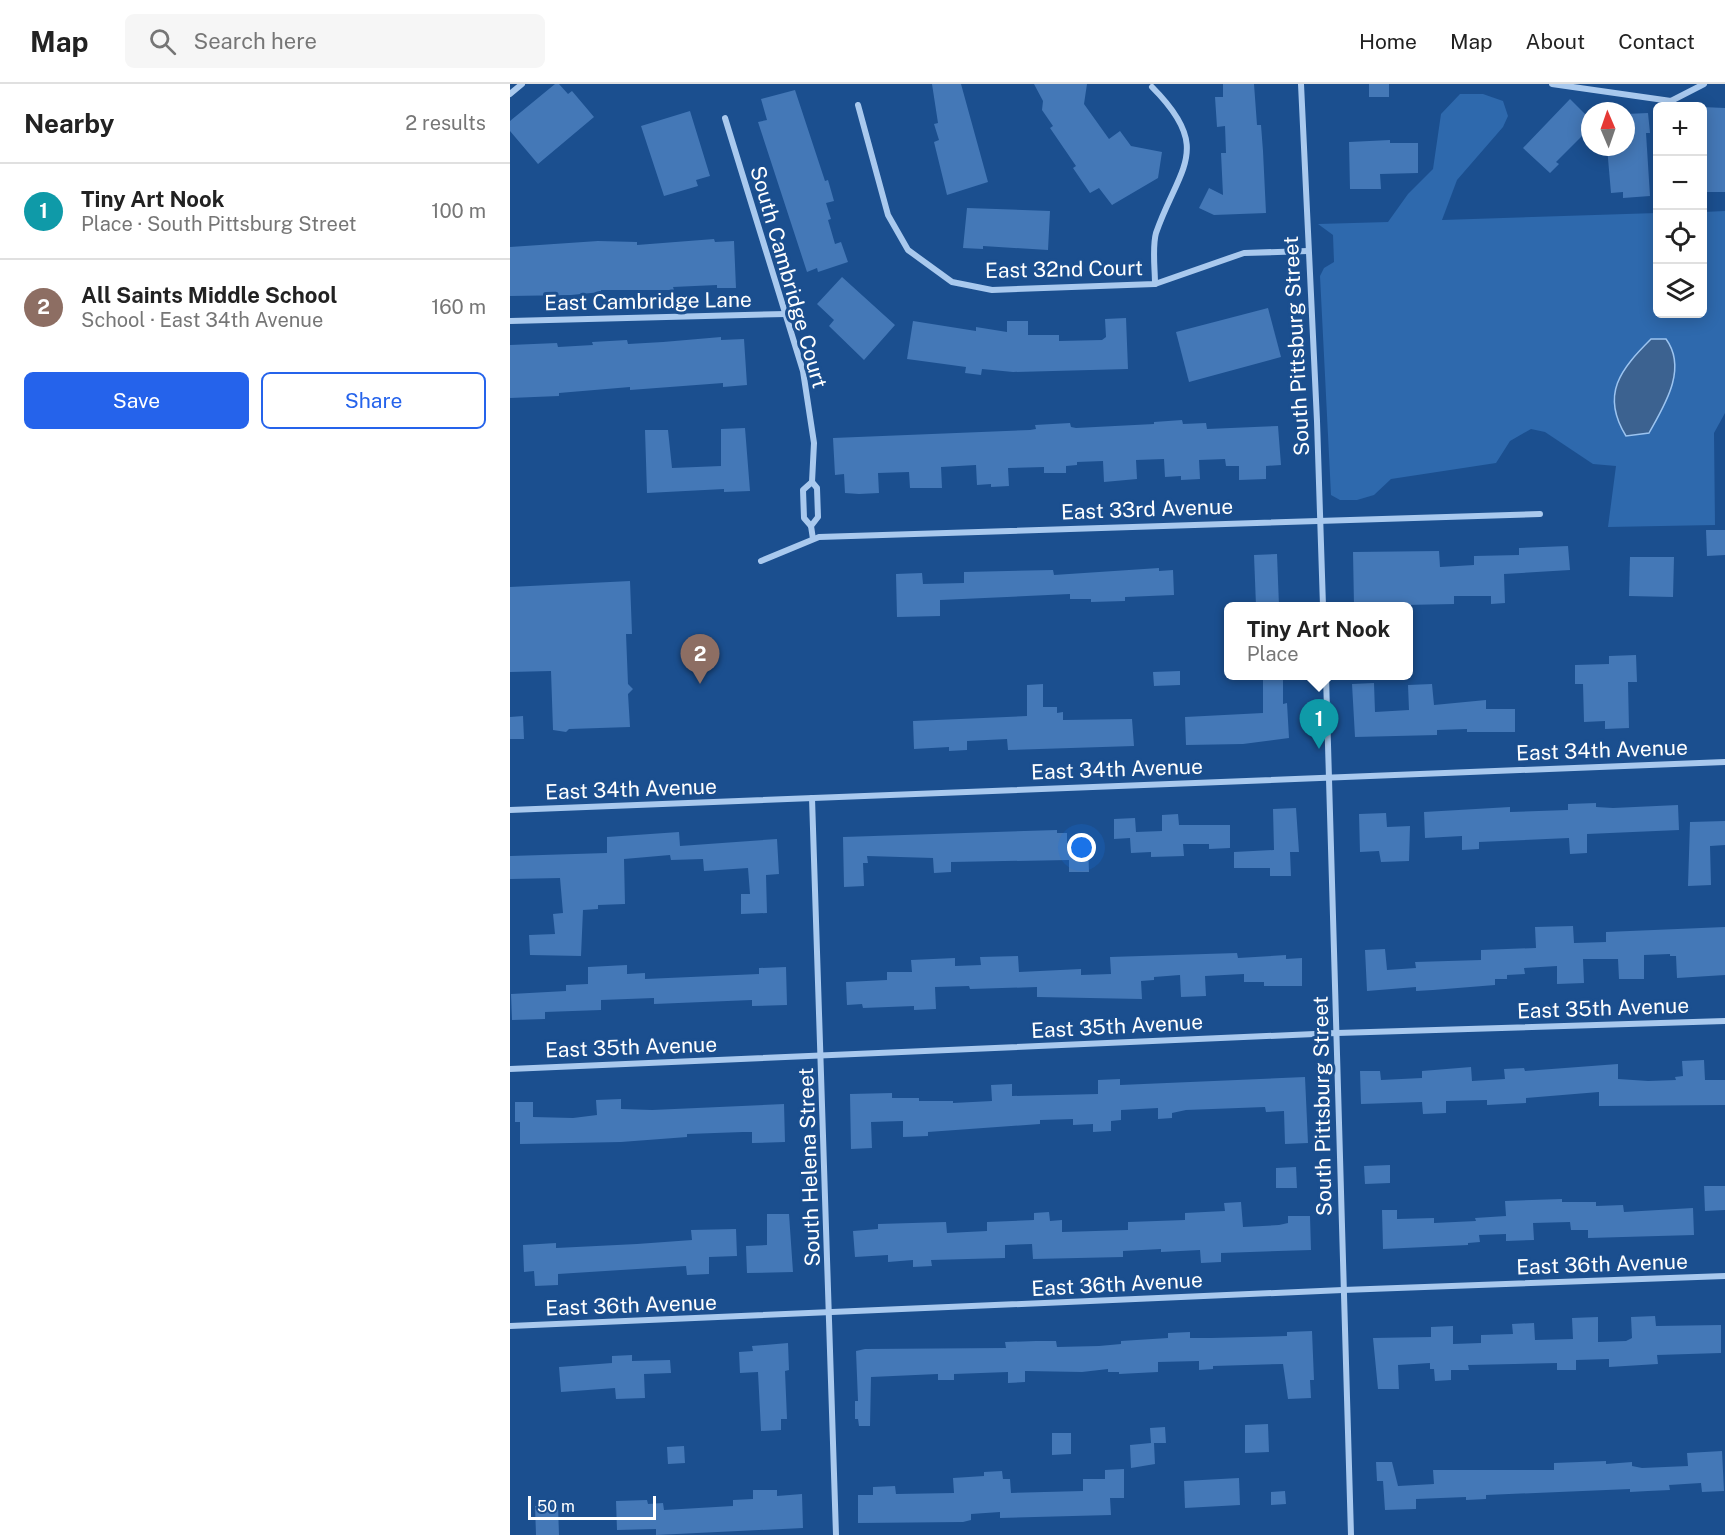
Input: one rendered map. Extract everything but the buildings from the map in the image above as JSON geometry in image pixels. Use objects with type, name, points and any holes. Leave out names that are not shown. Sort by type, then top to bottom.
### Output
[{"type":"street","points":[[510,94],[522,84]]},
{"type":"street","name":"South Pittsburg Street","points":[[1301,84],[1317,421],[1323,602]]},
{"type":"street","points":[[1552,84],[1671,101],[1704,84]]},
{"type":"street","points":[[1152,87],[1174,109],[1185,133],[1187,157],[1180,183],[1155,235],[1155,284]]},
{"type":"street","name":"East 32nd Court","points":[[858,105],[888,215],[908,250],[952,282],[992,290],[1155,284],[1244,254],[1308,251]]},
{"type":"street","name":"South Cambridge Court","points":[[725,118],[803,371],[813,433],[812,482],[817,488],[818,512],[812,526],[813,539]]},
{"type":"street","name":"East Cambridge Lane","points":[[510,321],[786,314]]},
{"type":"street","name":"South Cambridge Court","points":[[812,482],[803,490],[804,518],[812,526]]},
{"type":"street","name":"East 33rd Avenue","points":[[760,561],[819,537],[1319,519],[1540,514]]},
{"type":"street","name":"South Pittsburg Street","points":[[1326,680],[1331,777],[1351,1535]]},
{"type":"street","name":"East 34th Avenue","points":[[510,810],[1725,762]]},
{"type":"street","name":"South Helena Street","points":[[812,798],[836,1535]]},
{"type":"street","name":"East 35th Avenue","points":[[510,1069],[1337,1033],[1725,1021]]},
{"type":"street","name":"East 36th Avenue","points":[[510,1326],[1725,1276]]},
{"type":"shaded area","points":[[1460,94],[1483,94],[1503,101],[1508,116],[1503,127],[1457,180],[1442,220],[1653,213],[1653,318],[1707,318],[1707,212],[1725,211],[1725,413],[1714,433],[1715,525],[1608,527],[1616,466],[1593,464],[1545,432],[1531,429],[1510,441],[1496,463],[1391,479],[1374,495],[1357,500],[1340,500],[1331,495],[1320,276],[1324,268],[1334,262],[1333,235],[1318,224],[1388,222],[1408,194],[1433,169],[1441,114]]},
{"type":"shaded area","points":[[1651,339],[1666,339],[1672,351],[1675,363],[1671,387],[1649,433],[1626,436],[1618,421],[1615,407],[1618,383],[1631,361]]},
{"type":"place","name":"All Saints Middle School","points":[[700,684]]},
{"type":"place","name":"Tiny Art Nook","points":[[1319,749]]}]
